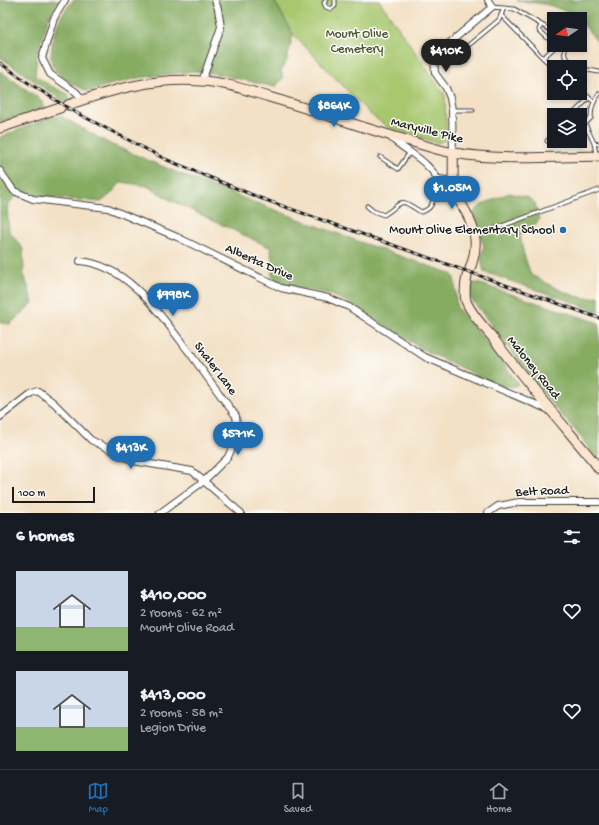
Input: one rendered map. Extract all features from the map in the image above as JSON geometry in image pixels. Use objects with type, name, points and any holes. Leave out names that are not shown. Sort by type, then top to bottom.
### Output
[{"type":"main road","name":"Maryville Pike","points":[[0,128],[116,89],[144,83],[202,81],[244,89],[388,135],[453,153],[496,157],[598,156]]},
{"type":"main road","name":"Maloney Road","points":[[453,153],[454,188],[476,236],[473,260],[464,288],[467,302],[518,372],[599,469]]},
{"type":"street","points":[[65,0],[54,18],[42,58],[50,74],[76,92],[83,100]]},
{"type":"street","points":[[202,81],[220,26],[218,9],[214,0]]},
{"type":"street","points":[[453,153],[452,110],[450,98],[446,88],[435,74],[434,56],[492,7],[488,0]]},
{"type":"street","points":[[388,135],[399,146],[410,152],[431,168],[437,178],[454,182]]},
{"type":"street","name":"Alberta Drive","points":[[0,171],[14,191],[34,199],[108,208],[177,237],[281,288],[328,298],[349,307],[425,357],[552,412]]},
{"type":"street","name":"Shaler Lane","points":[[80,261],[92,262],[103,266],[133,285],[156,309],[236,416],[238,434],[228,457],[204,481],[160,513]]},
{"type":"street","points":[[0,417],[31,393],[36,391],[40,392],[54,403],[91,440],[133,461],[192,471],[241,513]]},
{"type":"street","name":"Belt Road","points":[[488,513],[498,506],[519,502],[599,502]]},
{"type":"lane","points":[[326,0],[324,4],[326,7],[331,9],[335,6],[335,0]]},
{"type":"lane","points":[[492,7],[514,9],[547,28]]},
{"type":"lane","points":[[444,48],[453,58],[499,20],[504,8]]},
{"type":"lane","points":[[501,15],[547,62]]},
{"type":"lane","points":[[541,24],[539,30],[547,38]]},
{"type":"lane","points":[[543,58],[550,52]]},
{"type":"lane","points":[[565,52],[565,56],[570,60]]},
{"type":"lane","points":[[587,70],[599,72]]},
{"type":"lane","points":[[587,122],[591,118],[593,101],[599,94]]},
{"type":"lane","points":[[579,108],[589,98],[593,101]]},
{"type":"lane","points":[[452,110],[473,110]]},
{"type":"lane","points":[[587,128],[598,156]]},
{"type":"lane","points":[[594,144],[599,144]]},
{"type":"lane","points":[[380,157],[398,169],[410,152]]},
{"type":"lane","points":[[367,206],[373,211],[384,215],[401,202],[406,202],[422,212],[426,211],[433,203],[434,185],[437,178]]},
{"type":"lane","points":[[476,236],[599,190]]},
{"type":"green space","points":[[0,0],[59,0],[48,19],[37,55],[35,76],[68,94],[70,100],[65,102],[0,57]]},
{"type":"green space","points":[[73,0],[274,0],[293,34],[287,60],[281,71],[283,78],[275,87],[213,73],[193,71],[137,78],[105,86],[89,92],[58,73],[51,60],[52,44],[58,23]]},
{"type":"green space","name":"Mount Olive Cemetery","points":[[274,0],[379,0],[445,95],[446,131],[444,140],[438,143],[389,128],[370,114],[293,34]]},
{"type":"green space","points":[[517,0],[599,0],[599,44],[587,29],[587,12],[568,12],[549,5]]},
{"type":"green space","points":[[0,71],[41,100],[46,108],[0,122]]},
{"type":"green space","points":[[61,116],[110,144],[185,176],[360,242],[452,274],[455,282],[457,308],[501,359],[518,384],[512,387],[493,383],[426,351],[347,302],[330,294],[279,283],[272,275],[271,248],[174,202],[147,186],[121,182],[111,194],[101,202],[40,196],[20,190],[7,207],[9,231],[23,249],[24,274],[33,303],[10,324],[0,323],[0,137],[49,118]]},
{"type":"green space","points":[[509,193],[527,197],[535,203],[539,220],[532,228],[520,235],[524,255],[531,275],[555,288],[583,298],[599,296],[599,312],[484,272],[481,257],[484,246],[476,224],[474,212],[481,205]]},
{"type":"green space","points":[[477,283],[599,323],[599,461],[575,430],[556,409],[469,296],[472,284]]},
{"type":"railway","points":[[0,63],[73,111],[165,159],[260,198],[599,318]]},
{"type":"place","name":"Mount Olive Elementary School","points":[[563,230]]}]
